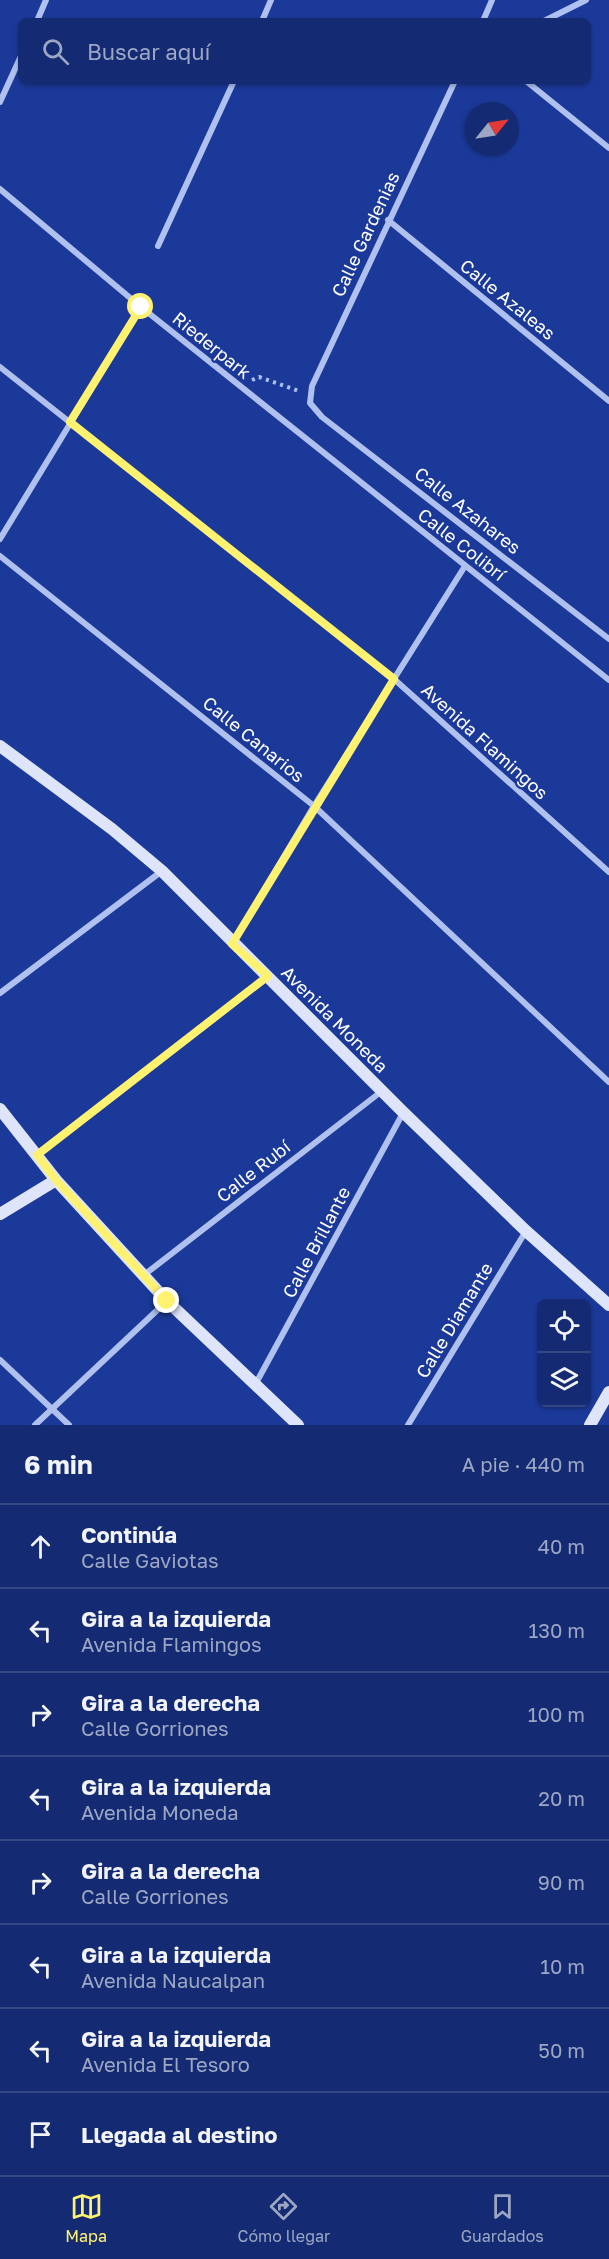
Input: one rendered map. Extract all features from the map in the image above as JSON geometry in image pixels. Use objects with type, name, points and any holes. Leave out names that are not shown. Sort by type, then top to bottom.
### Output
[{"type":"main road","name":"Avenida Moneda","points":[[2,750],[111,829],[162,871],[232,944],[268,976],[403,1113],[609,1305]]},
{"type":"main road","points":[[0,1109],[56,1180],[167,1301],[298,1425]]},
{"type":"main road","points":[[0,1214],[56,1180]]},
{"type":"main road","points":[[590,1425],[609,1392]]},
{"type":"street","points":[[38,18],[46,0]]},
{"type":"street","points":[[263,18],[272,0]]},
{"type":"street","points":[[484,18],[492,0]]},
{"type":"street","points":[[550,18],[586,0]]},
{"type":"street","points":[[0,102],[18,63]]},
{"type":"street","points":[[158,246],[233,84]]},
{"type":"street","name":"Calle Gardenias","points":[[310,403],[312,386],[454,84]]},
{"type":"street","points":[[530,84],[609,148]]},
{"type":"street","name":"Riederpark","points":[[0,189],[141,307],[296,431]]},
{"type":"street","name":"Calle Azaleas","points":[[388,220],[609,401]]},
{"type":"street","points":[[0,539],[141,307]]},
{"type":"street","name":"Avenida Flamingos","points":[[0,367],[394,679],[609,872]]},
{"type":"street","name":"Calle Azahares","points":[[310,403],[322,417],[609,639]]},
{"type":"street","name":"Calle Colibrí","points":[[296,431],[609,680]]},
{"type":"street","name":"Calle Canarios","points":[[0,556],[314,806],[609,1083]]},
{"type":"street","points":[[232,944],[314,806],[465,566]]},
{"type":"street","points":[[0,993],[162,871]]},
{"type":"street","points":[[37,1155],[268,976]]},
{"type":"street","name":"Calle Rubí","points":[[144,1275],[382,1091]]},
{"type":"street","name":"Calle Brillante","points":[[255,1385],[403,1113]]},
{"type":"street","name":"Calle Diamante","points":[[408,1425],[526,1230]]},
{"type":"street","points":[[35,1425],[167,1301]]},
{"type":"street","points":[[0,1360],[69,1425]]},
{"type":"path","points":[[244,390],[259,377],[311,394]]},
{"type":"route","points":[[141,307],[70,422],[394,679],[314,806],[232,944],[268,976],[37,1155],[56,1180],[167,1301]]}]
